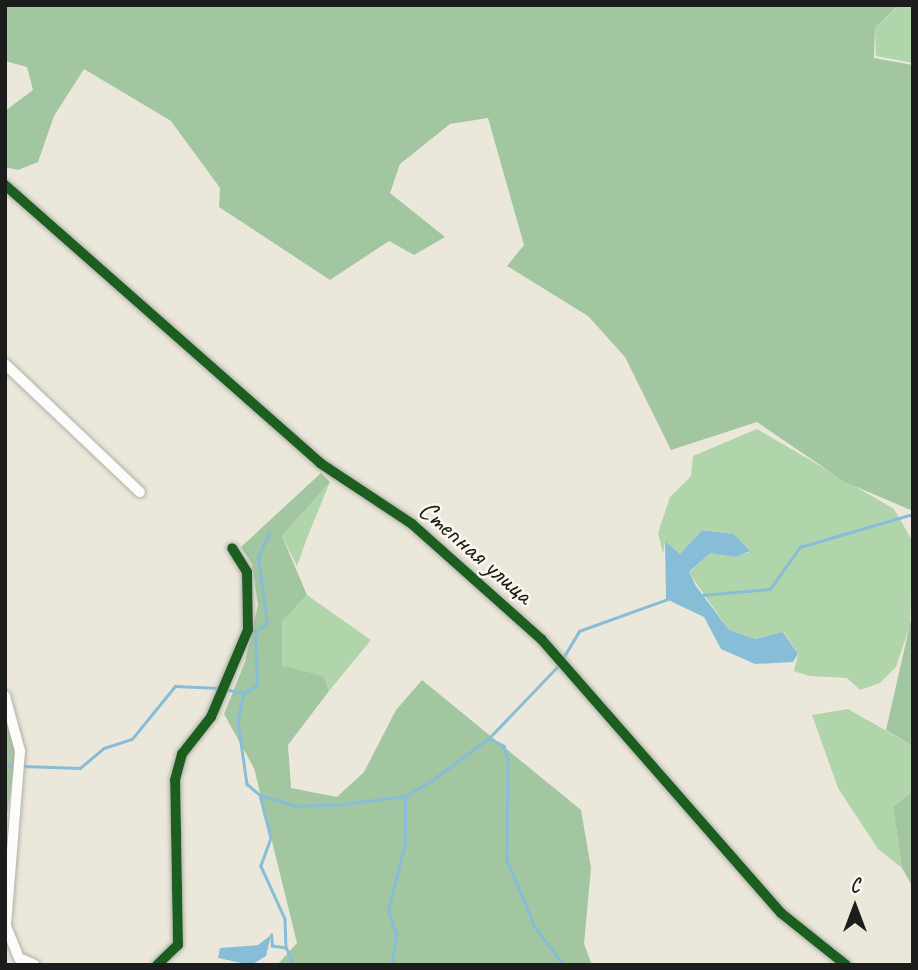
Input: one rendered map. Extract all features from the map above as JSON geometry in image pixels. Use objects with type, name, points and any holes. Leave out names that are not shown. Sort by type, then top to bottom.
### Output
[{"type":"street","name":"Степная улица","points":[[5,185],[320,463],[412,524],[558,655],[780,913],[846,965]]},
{"type":"street","points":[[5,364],[140,492]]},
{"type":"street","points":[[160,964],[178,945],[175,779],[182,754],[224,688],[248,630],[251,605],[247,572],[232,548]]},
{"type":"street","points":[[5,696],[19,769],[7,853],[6,926],[18,961],[36,965]]},
{"type":"green space","points":[[5,5],[899,5],[875,28],[874,58],[913,65],[913,511],[845,482],[757,422],[671,450],[625,357],[588,316],[507,266],[524,245],[488,118],[450,124],[400,164],[390,193],[445,237],[414,255],[389,241],[330,280],[219,207],[220,188],[171,121],[84,69],[54,116],[38,162],[18,170],[5,167],[5,111],[33,90],[27,67],[5,61]]},
{"type":"green space","points":[[900,5],[913,5],[913,63],[876,56],[875,28]]},
{"type":"green space","points":[[757,429],[894,509],[913,542],[910,625],[896,667],[880,683],[860,690],[847,678],[809,676],[794,671],[798,654],[784,632],[755,639],[729,630],[689,573],[710,552],[736,557],[749,552],[734,534],[702,530],[680,554],[665,541],[663,554],[658,533],[670,497],[691,476],[693,456]]},
{"type":"green space","points":[[321,473],[330,482],[282,536],[307,595],[282,621],[282,666],[324,676],[329,691],[288,745],[291,788],[337,797],[364,772],[396,710],[422,680],[581,810],[591,868],[584,944],[592,965],[277,965],[297,943],[254,768],[224,714],[245,662],[258,605],[252,564],[241,547]]},
{"type":"green space","points":[[330,482],[307,538],[297,566],[282,536]]},
{"type":"green space","points":[[307,595],[371,640],[329,691],[324,676],[282,667],[282,620]]},
{"type":"green space","points":[[913,611],[913,746],[886,730]]},
{"type":"green space","points":[[848,709],[913,746],[913,791],[893,807],[902,868],[878,849],[838,788],[812,715]]},
{"type":"green space","points":[[5,710],[16,754],[5,828]]},
{"type":"green space","points":[[913,791],[911,884],[902,868],[893,807]]},
{"type":"water","points":[[702,530],[734,534],[750,551],[736,557],[710,553],[689,572],[696,586],[729,630],[755,639],[783,632],[798,654],[793,662],[755,664],[721,649],[704,617],[666,599],[665,541],[680,554]]},
{"type":"water","points":[[271,935],[266,956],[251,965],[218,958],[220,948],[258,945]]},
{"type":"waterway","points":[[702,595],[770,589],[800,547],[913,514]]},
{"type":"waterway","points":[[225,689],[244,693],[257,685],[255,632],[267,623],[258,557],[269,533]]},
{"type":"waterway","points":[[563,658],[579,631],[668,599]]},
{"type":"waterway","points":[[244,693],[238,721],[247,784],[260,795],[296,806],[342,804],[405,796],[431,781],[489,738],[560,664]]},
{"type":"waterway","points":[[22,766],[80,768],[104,748],[132,739],[175,686],[219,688]]},
{"type":"waterway","points":[[489,738],[504,746],[508,758],[507,860],[535,927],[564,965]]},
{"type":"waterway","points":[[5,766],[16,765]]},
{"type":"waterway","points":[[260,795],[271,838],[261,866],[285,919],[286,948],[272,946],[271,935]]},
{"type":"waterway","points":[[392,965],[396,934],[388,910],[405,844],[405,796]]},
{"type":"waterway","points":[[287,949],[294,965]]},
{"type":"cycle path","points":[[5,185],[320,463],[412,524],[542,640],[781,913],[846,965]]},
{"type":"cycle path","points":[[157,965],[178,945],[175,780],[182,754],[211,717],[248,630],[247,572],[232,548]]}]
